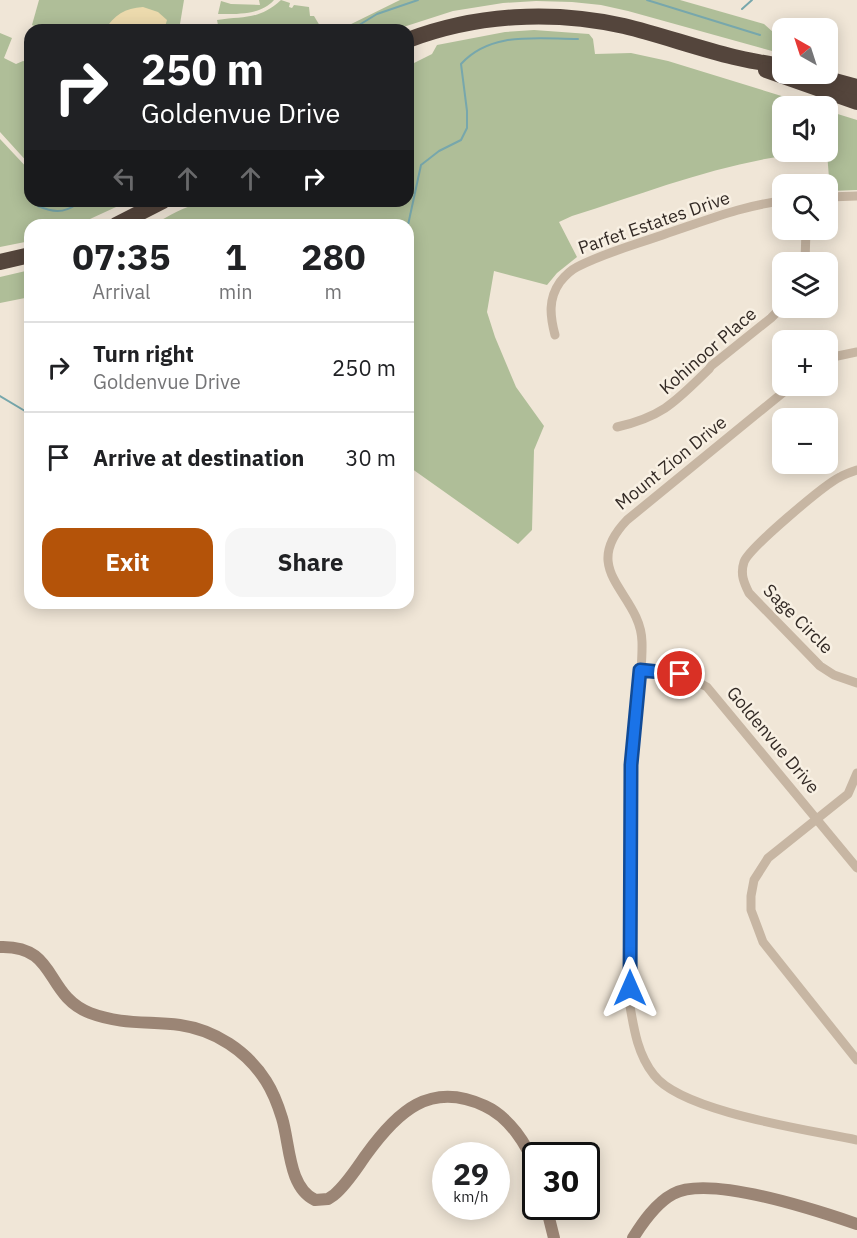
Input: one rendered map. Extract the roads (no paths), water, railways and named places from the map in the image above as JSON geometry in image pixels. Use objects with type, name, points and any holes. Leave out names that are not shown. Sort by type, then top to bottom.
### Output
[{"type":"highway","points":[[414,38],[480,21],[514,17],[556,17],[621,26],[772,65]]},
{"type":"highway","points":[[735,57],[783,77],[857,102]]},
{"type":"highway","points":[[838,82],[857,87]]},
{"type":"highway","points":[[128,219],[151,207]]},
{"type":"highway","points":[[0,262],[24,256]]},
{"type":"street","points":[[838,197],[857,196]]},
{"type":"street","name":"Parfet Estates Drive","points":[[555,335],[550,312],[553,294],[561,280],[575,268],[600,256],[735,211],[772,202]]},
{"type":"street","name":"Kohinoor Place","points":[[617,427],[636,423],[670,407],[711,366],[772,317]]},
{"type":"street","points":[[838,356],[857,352]]},
{"type":"street","name":"Mount Zion Drive","points":[[779,396],[627,520],[615,534],[610,549],[609,567],[612,579],[632,606],[640,628],[642,643],[631,765],[630,1006],[641,1054],[654,1076],[670,1088],[699,1103],[738,1115],[857,1140]]},
{"type":"street","name":"Sage Circle","points":[[857,470],[839,477],[758,544],[744,561],[742,572],[743,582],[749,593],[820,666],[834,675],[857,683]]},
{"type":"street","name":"Goldenvue Drive","points":[[640,670],[680,674],[707,687],[857,868]]},
{"type":"street","points":[[857,773],[848,794],[768,858],[754,880],[751,896],[751,910],[763,942],[857,1060]]},
{"type":"street","points":[[0,946],[16,947],[36,955],[43,961],[65,998],[89,1013],[123,1021],[194,1028],[222,1040],[245,1055],[259,1071],[270,1089],[283,1119],[297,1181],[302,1191],[315,1200],[328,1199],[334,1195],[390,1127],[420,1102],[436,1096],[456,1096],[476,1101],[506,1121],[523,1142]]},
{"type":"street","points":[[633,1238],[645,1220],[666,1198],[674,1192],[696,1187],[736,1191],[769,1198],[857,1224]]},
{"type":"street","points":[[550,1220],[554,1238]]},
{"type":"waterway","points":[[361,24],[377,14],[418,0]]},
{"type":"waterway","points":[[647,0],[760,35]]},
{"type":"waterway","points":[[742,9],[752,0]]},
{"type":"waterway","points":[[414,197],[421,165],[439,151],[461,140],[467,128],[461,64],[473,53],[500,42],[531,38],[578,39]]},
{"type":"waterway","points":[[40,207],[58,211],[71,207]]},
{"type":"waterway","points":[[409,219],[412,207]]},
{"type":"waterway","points":[[0,396],[24,410]]}]
